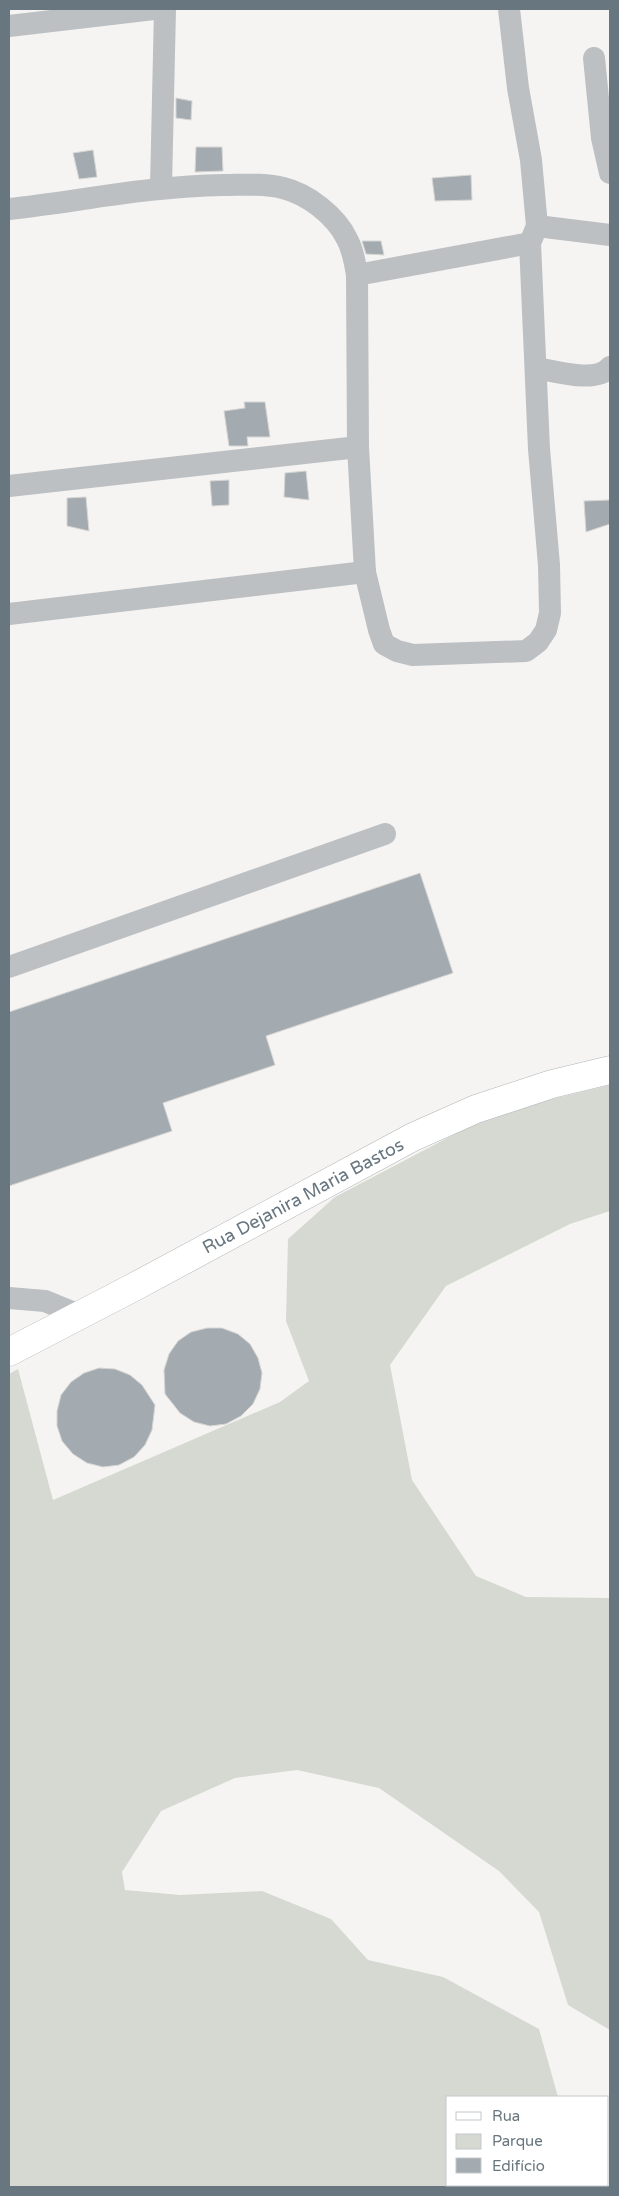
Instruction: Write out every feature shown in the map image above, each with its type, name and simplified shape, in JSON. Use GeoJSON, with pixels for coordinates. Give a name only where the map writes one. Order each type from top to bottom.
{"type":"FeatureCollection","features":[{"type":"Feature","properties":{"kind":"main road","name":"Rua Dejanira Maria Bastos"},"geometry":{"type":"LineString","coordinates":[[9,1352],[413,1137],[476,1109],[552,1084],[610,1070]]}},
{"type":"Feature","properties":{"kind":"street"},"geometry":{"type":"LineString","coordinates":[[9,26],[154,9]]}},
{"type":"Feature","properties":{"kind":"street"},"geometry":{"type":"LineString","coordinates":[[161,187],[165,9]]}},
{"type":"Feature","properties":{"kind":"street"},"geometry":{"type":"LineString","coordinates":[[9,209],[161,187],[261,184],[285,188],[309,200],[337,224],[347,238],[357,275],[358,446],[365,572],[384,644],[396,651],[413,654],[526,651],[538,642],[546,630],[550,613],[549,565],[539,449],[531,160],[509,9]]}},
{"type":"Feature","properties":{"kind":"street"},"geometry":{"type":"LineString","coordinates":[[594,58],[602,138],[610,173]]}},
{"type":"Feature","properties":{"kind":"street"},"geometry":{"type":"LineString","coordinates":[[357,275],[534,234],[610,235]]}},
{"type":"Feature","properties":{"kind":"street"},"geometry":{"type":"LineString","coordinates":[[536,368],[579,375],[596,375],[609,370]]}},
{"type":"Feature","properties":{"kind":"street"},"geometry":{"type":"LineString","coordinates":[[9,486],[358,446]]}},
{"type":"Feature","properties":{"kind":"street"},"geometry":{"type":"LineString","coordinates":[[9,614],[365,572]]}},
{"type":"Feature","properties":{"kind":"street"},"geometry":{"type":"LineString","coordinates":[[9,967],[386,834]]}},
{"type":"Feature","properties":{"kind":"street"},"geometry":{"type":"LineString","coordinates":[[9,1298],[45,1301],[80,1315]]}},
{"type":"Feature","properties":{"kind":"green space"},"geometry":{"type":"Polygon","coordinates":[[[610,1085],[610,1211],[570,1224],[446,1286],[390,1365],[412,1480],[476,1576],[526,1597],[610,1598],[610,2030],[568,2005],[539,1912],[499,1871],[379,1788],[297,1770],[235,1778],[161,1811],[122,1872],[125,1890],[180,1895],[262,1891],[331,1919],[368,1960],[443,1977],[539,2029],[558,2096],[446,2096],[446,2186],[588,2187],[9,2187],[9,1374],[18,1369],[53,1500],[280,1402],[309,1381],[286,1321],[288,1239],[335,1197],[495,1113],[610,1085]]]}},
{"type":"Feature","properties":{"kind":"building"},"geometry":{"type":"Polygon","coordinates":[[[176,98],[192,101],[191,120],[176,118],[176,98]]]}},
{"type":"Feature","properties":{"kind":"building"},"geometry":{"type":"Polygon","coordinates":[[[196,147],[222,147],[223,171],[195,172],[196,147]]]}},
{"type":"Feature","properties":{"kind":"building"},"geometry":{"type":"Polygon","coordinates":[[[93,150],[97,177],[79,179],[73,153],[93,150]]]}},
{"type":"Feature","properties":{"kind":"building"},"geometry":{"type":"Polygon","coordinates":[[[471,175],[472,200],[435,201],[432,178],[471,175]]]}},
{"type":"Feature","properties":{"kind":"building"},"geometry":{"type":"Polygon","coordinates":[[[362,241],[381,241],[384,255],[366,254],[362,241]]]}},
{"type":"Feature","properties":{"kind":"building"},"geometry":{"type":"Polygon","coordinates":[[[244,402],[265,402],[270,437],[247,437],[248,446],[229,446],[224,411],[245,408],[244,402]]]}},
{"type":"Feature","properties":{"kind":"building"},"geometry":{"type":"Polygon","coordinates":[[[306,471],[309,500],[284,497],[285,473],[306,471]]]}},
{"type":"Feature","properties":{"kind":"building"},"geometry":{"type":"Polygon","coordinates":[[[229,480],[229,505],[212,506],[210,481],[229,480]]]}},
{"type":"Feature","properties":{"kind":"building"},"geometry":{"type":"Polygon","coordinates":[[[86,497],[89,531],[67,526],[67,498],[86,497]]]}},
{"type":"Feature","properties":{"kind":"building"},"geometry":{"type":"Polygon","coordinates":[[[610,500],[610,524],[586,532],[584,501],[610,500]]]}},
{"type":"Feature","properties":{"kind":"building"},"geometry":{"type":"Polygon","coordinates":[[[420,873],[453,973],[266,1036],[275,1065],[163,1103],[172,1131],[9,1186],[9,1012],[420,873]]]}},
{"type":"Feature","properties":{"kind":"building"},"geometry":{"type":"Polygon","coordinates":[[[207,1328],[222,1328],[238,1334],[250,1344],[258,1358],[262,1373],[260,1389],[253,1404],[241,1416],[226,1424],[210,1426],[194,1422],[180,1413],[165,1394],[164,1370],[169,1354],[178,1341],[191,1332],[207,1328]]]}},
{"type":"Feature","properties":{"kind":"building"},"geometry":{"type":"Polygon","coordinates":[[[99,1368],[115,1369],[130,1375],[142,1385],[155,1405],[152,1430],[145,1445],[134,1457],[119,1465],[103,1467],[87,1463],[73,1454],[62,1441],[57,1426],[57,1411],[61,1395],[71,1382],[84,1373],[99,1368]]]}}]}
